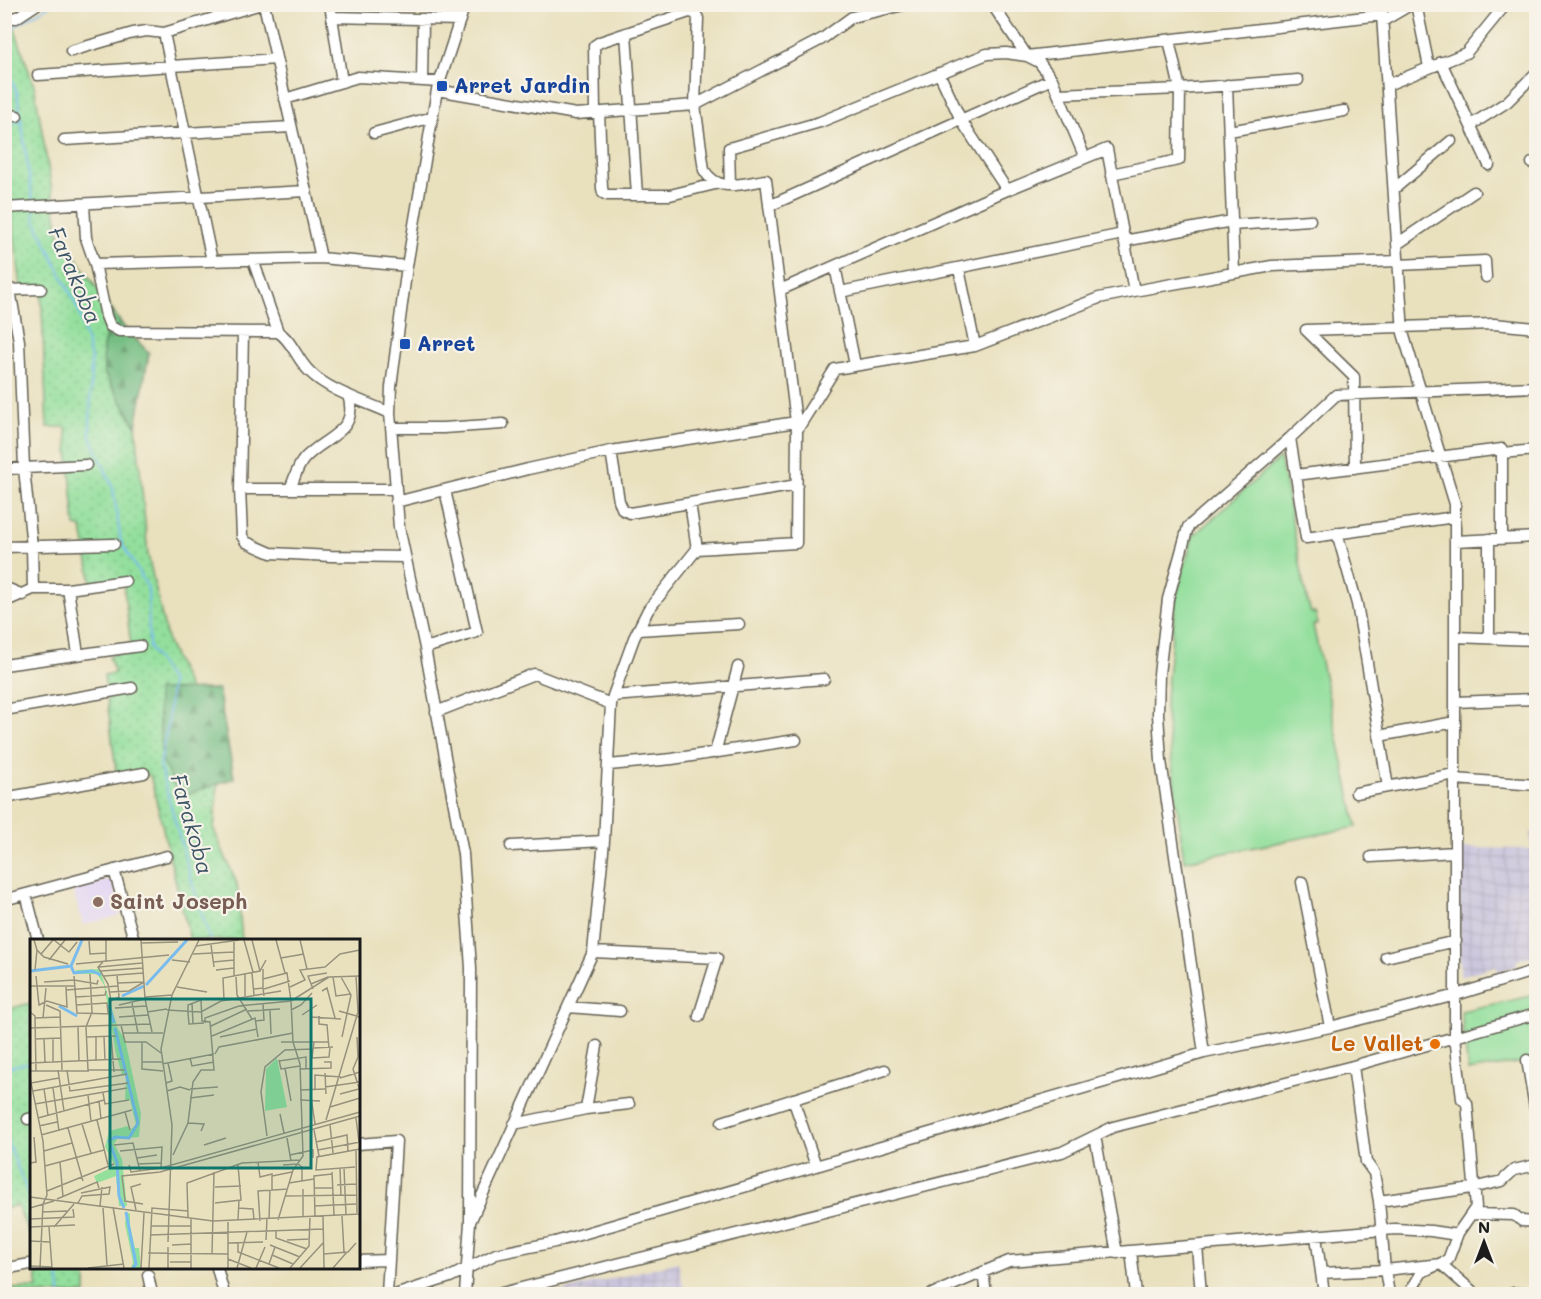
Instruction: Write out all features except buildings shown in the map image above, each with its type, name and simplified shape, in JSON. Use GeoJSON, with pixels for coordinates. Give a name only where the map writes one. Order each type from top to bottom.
{"type":"FeatureCollection","features":[{"type":"Feature","properties":{"kind":"street"},"geometry":{"type":"LineString","coordinates":[[4,16],[16,18],[37,4]]}},
{"type":"Feature","properties":{"kind":"street"},"geometry":{"type":"LineString","coordinates":[[71,51],[133,33],[147,31],[164,33],[262,4],[321,258]]}},
{"type":"Feature","properties":{"kind":"street"},"geometry":{"type":"LineString","coordinates":[[330,4],[342,82]]}},
{"type":"Feature","properties":{"kind":"street"},"geometry":{"type":"LineString","coordinates":[[465,4],[439,86],[433,117],[407,266],[391,387],[390,413],[399,527],[425,648],[463,854],[471,968],[470,1222],[465,1294]]}},
{"type":"Feature","properties":{"kind":"street"},"geometry":{"type":"LineString","coordinates":[[285,99],[358,77],[369,77],[422,81],[576,114],[695,105],[822,39],[852,16],[874,8],[908,4]]}},
{"type":"Feature","properties":{"kind":"street"},"geometry":{"type":"LineString","coordinates":[[992,4],[1027,56],[1039,62],[1052,79],[1085,158]]}},
{"type":"Feature","properties":{"kind":"street"},"geometry":{"type":"LineString","coordinates":[[730,185],[729,148],[820,122],[987,54],[1006,53],[1027,56],[1168,40],[1382,13],[1414,4],[1429,67]]}},
{"type":"Feature","properties":{"kind":"street"},"geometry":{"type":"LineString","coordinates":[[1387,85],[1466,52],[1506,4]]}},
{"type":"Feature","properties":{"kind":"street"},"geometry":{"type":"LineString","coordinates":[[697,549],[796,543],[796,426],[766,180],[730,185],[715,184],[670,195],[607,195],[603,193],[594,46],[689,12],[695,13],[698,18],[695,105],[704,170],[715,184]]}},
{"type":"Feature","properties":{"kind":"street"},"geometry":{"type":"LineString","coordinates":[[1382,13],[1403,327],[1455,504],[1455,1036],[1462,1099],[1467,1102],[1476,1207],[1457,1235],[1448,1260],[1422,1272],[1409,1294]]}},
{"type":"Feature","properties":{"kind":"street"},"geometry":{"type":"LineString","coordinates":[[332,17],[460,20]]}},
{"type":"Feature","properties":{"kind":"street"},"geometry":{"type":"LineString","coordinates":[[422,81],[423,19]]}},
{"type":"Feature","properties":{"kind":"street"},"geometry":{"type":"LineString","coordinates":[[164,33],[212,261]]}},
{"type":"Feature","properties":{"kind":"street"},"geometry":{"type":"LineString","coordinates":[[626,33],[637,195]]}},
{"type":"Feature","properties":{"kind":"street"},"geometry":{"type":"LineString","coordinates":[[1111,174],[1179,160],[1180,89],[1168,40]]}},
{"type":"Feature","properties":{"kind":"street"},"geometry":{"type":"LineString","coordinates":[[38,75],[276,58]]}},
{"type":"Feature","properties":{"kind":"street"},"geometry":{"type":"LineString","coordinates":[[1441,62],[1489,165]]}},
{"type":"Feature","properties":{"kind":"street"},"geometry":{"type":"LineString","coordinates":[[939,73],[961,120],[1007,190]]}},
{"type":"Feature","properties":{"kind":"street"},"geometry":{"type":"LineString","coordinates":[[1471,125],[1507,102],[1536,73]]}},
{"type":"Feature","properties":{"kind":"street"},"geometry":{"type":"LineString","coordinates":[[769,206],[1052,79]]}},
{"type":"Feature","properties":{"kind":"street"},"geometry":{"type":"LineString","coordinates":[[1058,94],[1180,89],[1298,80]]}},
{"type":"Feature","properties":{"kind":"street"},"geometry":{"type":"LineString","coordinates":[[1227,85],[1234,273]]}},
{"type":"Feature","properties":{"kind":"street"},"geometry":{"type":"LineString","coordinates":[[1229,131],[1344,111]]}},
{"type":"Feature","properties":{"kind":"street"},"geometry":{"type":"LineString","coordinates":[[4,114],[17,116]]}},
{"type":"Feature","properties":{"kind":"street"},"geometry":{"type":"LineString","coordinates":[[374,133],[433,117]]}},
{"type":"Feature","properties":{"kind":"street"},"geometry":{"type":"LineString","coordinates":[[64,140],[291,127]]}},
{"type":"Feature","properties":{"kind":"street"},"geometry":{"type":"LineString","coordinates":[[1394,189],[1451,141]]}},
{"type":"Feature","properties":{"kind":"street"},"geometry":{"type":"LineString","coordinates":[[780,290],[1007,190],[1107,149],[1134,291]]}},
{"type":"Feature","properties":{"kind":"street"},"geometry":{"type":"LineString","coordinates":[[4,208],[306,191]]}},
{"type":"Feature","properties":{"kind":"street"},"geometry":{"type":"LineString","coordinates":[[1397,244],[1474,192]]}},
{"type":"Feature","properties":{"kind":"street"},"geometry":{"type":"LineString","coordinates":[[84,205],[86,238],[95,264],[106,316],[114,329],[119,331],[278,332],[285,336],[309,372],[321,381],[390,413]]}},
{"type":"Feature","properties":{"kind":"street"},"geometry":{"type":"LineString","coordinates":[[840,292],[1123,237],[1232,223],[1310,220]]}},
{"type":"Feature","properties":{"kind":"street"},"geometry":{"type":"LineString","coordinates":[[95,264],[321,258],[407,266]]}},
{"type":"Feature","properties":{"kind":"street"},"geometry":{"type":"LineString","coordinates":[[253,260],[278,332]]}},
{"type":"Feature","properties":{"kind":"street"},"geometry":{"type":"LineString","coordinates":[[396,502],[528,469],[611,452],[796,426],[835,369],[975,346],[1099,298],[1272,266],[1485,261],[1486,277]]}},
{"type":"Feature","properties":{"kind":"street"},"geometry":{"type":"LineString","coordinates":[[835,266],[855,365]]}},
{"type":"Feature","properties":{"kind":"street"},"geometry":{"type":"LineString","coordinates":[[959,269],[975,346]]}},
{"type":"Feature","properties":{"kind":"street"},"geometry":{"type":"LineString","coordinates":[[33,589],[32,547],[24,468],[19,341],[7,290],[41,288]]}},
{"type":"Feature","properties":{"kind":"street"},"geometry":{"type":"LineString","coordinates":[[1355,468],[1354,377],[1305,330],[1494,324],[1536,328]]}},
{"type":"Feature","properties":{"kind":"street"},"geometry":{"type":"LineString","coordinates":[[243,332],[240,489],[242,536],[246,542],[271,553],[405,557]]}},
{"type":"Feature","properties":{"kind":"street"},"geometry":{"type":"LineString","coordinates":[[1204,1053],[1161,761],[1158,714],[1159,674],[1168,599],[1188,527],[1290,438],[1336,394],[1536,387]]}},
{"type":"Feature","properties":{"kind":"street"},"geometry":{"type":"LineString","coordinates":[[290,489],[302,460],[345,428],[352,407],[348,395]]}},
{"type":"Feature","properties":{"kind":"street"},"geometry":{"type":"LineString","coordinates":[[391,428],[443,428],[503,424]]}},
{"type":"Feature","properties":{"kind":"street"},"geometry":{"type":"LineString","coordinates":[[1290,438],[1305,538],[1455,517]]}},
{"type":"Feature","properties":{"kind":"street"},"geometry":{"type":"LineString","coordinates":[[1296,475],[1502,449],[1502,538]]}},
{"type":"Feature","properties":{"kind":"street"},"geometry":{"type":"LineString","coordinates":[[1502,453],[1536,450]]}},
{"type":"Feature","properties":{"kind":"street"},"geometry":{"type":"LineString","coordinates":[[611,452],[619,501],[623,510],[630,513],[797,485]]}},
{"type":"Feature","properties":{"kind":"street"},"geometry":{"type":"LineString","coordinates":[[4,469],[86,465]]}},
{"type":"Feature","properties":{"kind":"street"},"geometry":{"type":"LineString","coordinates":[[240,489],[395,489]]}},
{"type":"Feature","properties":{"kind":"street"},"geometry":{"type":"LineString","coordinates":[[425,648],[477,632],[445,490]]}},
{"type":"Feature","properties":{"kind":"street"},"geometry":{"type":"LineString","coordinates":[[470,1222],[593,952],[604,841],[612,700],[638,630],[648,610],[697,549],[690,503]]}},
{"type":"Feature","properties":{"kind":"street"},"geometry":{"type":"LineString","coordinates":[[1337,533],[1357,604],[1388,787]]}},
{"type":"Feature","properties":{"kind":"street"},"geometry":{"type":"LineString","coordinates":[[1455,541],[1536,537]]}},
{"type":"Feature","properties":{"kind":"street"},"geometry":{"type":"LineString","coordinates":[[1489,539],[1489,638]]}},
{"type":"Feature","properties":{"kind":"street"},"geometry":{"type":"LineString","coordinates":[[4,547],[114,544]]}},
{"type":"Feature","properties":{"kind":"street"},"geometry":{"type":"LineString","coordinates":[[4,602],[22,596],[33,589],[68,589],[125,581]]}},
{"type":"Feature","properties":{"kind":"street"},"geometry":{"type":"LineString","coordinates":[[4,587],[22,596]]}},
{"type":"Feature","properties":{"kind":"street"},"geometry":{"type":"LineString","coordinates":[[68,589],[78,654]]}},
{"type":"Feature","properties":{"kind":"street"},"geometry":{"type":"LineString","coordinates":[[638,630],[739,624]]}},
{"type":"Feature","properties":{"kind":"street"},"geometry":{"type":"LineString","coordinates":[[1455,637],[1536,640]]}},
{"type":"Feature","properties":{"kind":"street"},"geometry":{"type":"LineString","coordinates":[[4,665],[140,646]]}},
{"type":"Feature","properties":{"kind":"street"},"geometry":{"type":"LineString","coordinates":[[715,753],[738,667]]}},
{"type":"Feature","properties":{"kind":"street"},"geometry":{"type":"LineString","coordinates":[[436,712],[534,674],[612,700],[824,679]]}},
{"type":"Feature","properties":{"kind":"street"},"geometry":{"type":"LineString","coordinates":[[4,710],[132,688]]}},
{"type":"Feature","properties":{"kind":"street"},"geometry":{"type":"LineString","coordinates":[[1455,702],[1536,699]]}},
{"type":"Feature","properties":{"kind":"street"},"geometry":{"type":"LineString","coordinates":[[1379,736],[1455,722]]}},
{"type":"Feature","properties":{"kind":"street"},"geometry":{"type":"LineString","coordinates":[[609,765],[672,759],[796,740]]}},
{"type":"Feature","properties":{"kind":"street"},"geometry":{"type":"LineString","coordinates":[[4,798],[144,773]]}},
{"type":"Feature","properties":{"kind":"street"},"geometry":{"type":"LineString","coordinates":[[1356,793],[1455,776],[1536,785]]}},
{"type":"Feature","properties":{"kind":"street"},"geometry":{"type":"LineString","coordinates":[[511,846],[604,841]]}},
{"type":"Feature","properties":{"kind":"street"},"geometry":{"type":"LineString","coordinates":[[1371,857],[1455,852]]}},
{"type":"Feature","properties":{"kind":"street"},"geometry":{"type":"LineString","coordinates":[[4,900],[166,855]]}},
{"type":"Feature","properties":{"kind":"street"},"geometry":{"type":"LineString","coordinates":[[114,870],[134,939]]}},
{"type":"Feature","properties":{"kind":"street"},"geometry":{"type":"LineString","coordinates":[[1302,882],[1330,1027]]}},
{"type":"Feature","properties":{"kind":"street"},"geometry":{"type":"LineString","coordinates":[[26,894],[38,939]]}},
{"type":"Feature","properties":{"kind":"street"},"geometry":{"type":"LineString","coordinates":[[1386,957],[1456,940]]}},
{"type":"Feature","properties":{"kind":"street"},"geometry":{"type":"LineString","coordinates":[[593,952],[717,958],[699,1016]]}},
{"type":"Feature","properties":{"kind":"street"},"geometry":{"type":"LineString","coordinates":[[398,1294],[450,1277],[496,1254],[555,1242],[1204,1053],[1330,1027],[1456,995],[1536,970]]}},
{"type":"Feature","properties":{"kind":"street"},"geometry":{"type":"LineString","coordinates":[[568,1007],[620,1011]]}},
{"type":"Feature","properties":{"kind":"street"},"geometry":{"type":"LineString","coordinates":[[498,1294],[1062,1152],[1113,1127],[1353,1066],[1536,1014]]}},
{"type":"Feature","properties":{"kind":"street"},"geometry":{"type":"LineString","coordinates":[[586,1109],[597,1046]]}},
{"type":"Feature","properties":{"kind":"street"},"geometry":{"type":"LineString","coordinates":[[1527,1060],[1536,1114]]}},
{"type":"Feature","properties":{"kind":"street"},"geometry":{"type":"LineString","coordinates":[[1353,1066],[1366,1162],[1374,1173],[1379,1201],[1389,1294]]}},
{"type":"Feature","properties":{"kind":"street"},"geometry":{"type":"LineString","coordinates":[[722,1122],[885,1070]]}},
{"type":"Feature","properties":{"kind":"street"},"geometry":{"type":"LineString","coordinates":[[793,1099],[816,1166]]}},
{"type":"Feature","properties":{"kind":"street"},"geometry":{"type":"LineString","coordinates":[[514,1124],[586,1109],[629,1104]]}},
{"type":"Feature","properties":{"kind":"street"},"geometry":{"type":"LineString","coordinates":[[1095,1136],[1117,1252]]}},
{"type":"Feature","properties":{"kind":"street"},"geometry":{"type":"LineString","coordinates":[[360,1144],[396,1141],[387,1294]]}},
{"type":"Feature","properties":{"kind":"street"},"geometry":{"type":"LineString","coordinates":[[1379,1201],[1502,1181],[1514,1170],[1536,1165]]}},
{"type":"Feature","properties":{"kind":"street"},"geometry":{"type":"LineString","coordinates":[[1471,1214],[1514,1215],[1522,1221],[1536,1222]]}},
{"type":"Feature","properties":{"kind":"street"},"geometry":{"type":"LineString","coordinates":[[932,1294],[1010,1261],[1382,1230],[1431,1231],[1457,1235]]}},
{"type":"Feature","properties":{"kind":"street"},"geometry":{"type":"LineString","coordinates":[[1317,1236],[1324,1294]]}},
{"type":"Feature","properties":{"kind":"street"},"geometry":{"type":"LineString","coordinates":[[1197,1246],[1201,1294]]}},
{"type":"Feature","properties":{"kind":"street"},"geometry":{"type":"LineString","coordinates":[[1131,1251],[1136,1294]]}},
{"type":"Feature","properties":{"kind":"street"},"geometry":{"type":"LineString","coordinates":[[360,1261],[389,1260]]}},
{"type":"Feature","properties":{"kind":"street"},"geometry":{"type":"LineString","coordinates":[[4,1269],[30,1264]]}},
{"type":"Feature","properties":{"kind":"street"},"geometry":{"type":"LineString","coordinates":[[1321,1273],[1441,1264],[1472,1291],[1472,1294]]}},
{"type":"Feature","properties":{"kind":"street"},"geometry":{"type":"LineString","coordinates":[[217,1269],[224,1294]]}},
{"type":"Feature","properties":{"kind":"street"},"geometry":{"type":"LineString","coordinates":[[983,1272],[986,1294]]}},
{"type":"Feature","properties":{"kind":"street"},"geometry":{"type":"LineString","coordinates":[[148,1275],[152,1294]]}},
{"type":"Feature","properties":{"kind":"street"},"geometry":{"type":"LineString","coordinates":[[1513,1293],[1536,1294]]}},
{"type":"Feature","properties":{"kind":"shaded area"},"geometry":{"type":"Polygon","coordinates":[[[1536,832],[1536,955],[1517,960],[1517,965],[1498,972],[1496,966],[1460,976],[1459,848],[1532,849],[1530,833],[1536,832]]]}},
{"type":"Feature","properties":{"kind":"shaded area","name":"Saint Joseph"},"geometry":{"type":"Polygon","coordinates":[[[112,879],[122,915],[83,925],[73,890],[112,879]]]}},
{"type":"Feature","properties":{"kind":"shaded area"},"geometry":{"type":"Polygon","coordinates":[[[678,1262],[685,1294],[550,1294],[678,1262]]]}},
{"type":"Feature","properties":{"kind":"green space"},"geometry":{"type":"Polygon","coordinates":[[[4,5],[9,5],[35,89],[59,233],[112,310],[103,347],[104,373],[136,426],[148,555],[168,643],[192,696],[218,783],[214,830],[237,884],[242,939],[190,939],[150,775],[117,779],[104,675],[115,673],[109,657],[131,646],[123,581],[92,586],[82,528],[75,526],[66,427],[47,427],[41,288],[21,287],[5,164],[4,5]]]}},
{"type":"Feature","properties":{"kind":"green space"},"geometry":{"type":"Polygon","coordinates":[[[112,310],[124,327],[149,353],[136,426],[104,373],[103,347],[112,310]]]}},
{"type":"Feature","properties":{"kind":"green space"},"geometry":{"type":"Polygon","coordinates":[[[1280,458],[1306,595],[1311,613],[1315,613],[1318,624],[1313,625],[1357,827],[1184,861],[1165,708],[1176,597],[1193,536],[1280,458]]]}},
{"type":"Feature","properties":{"kind":"green space"},"geometry":{"type":"Polygon","coordinates":[[[218,689],[234,778],[180,797],[162,761],[157,690],[218,689]]]}},
{"type":"Feature","properties":{"kind":"green space"},"geometry":{"type":"Polygon","coordinates":[[[1536,995],[1536,1060],[1468,1071],[1461,1011],[1536,995]]]}},
{"type":"Feature","properties":{"kind":"green space"},"geometry":{"type":"Polygon","coordinates":[[[30,1003],[30,1112],[27,1118],[30,1128],[30,1236],[17,1205],[5,1209],[5,1010],[30,1003]]]}},
{"type":"Feature","properties":{"kind":"green space"},"geometry":{"type":"Polygon","coordinates":[[[37,1269],[86,1269],[86,1294],[5,1294],[5,1289],[37,1288],[37,1269]]]}},
{"type":"Feature","properties":{"kind":"waterway"},"geometry":{"type":"LineString","coordinates":[[4,33],[52,4]]}},
{"type":"Feature","properties":{"kind":"waterway","name":"Farakoba"},"geometry":{"type":"LineString","coordinates":[[4,66],[17,92],[33,203]]}},
{"type":"Feature","properties":{"kind":"waterway"},"geometry":{"type":"LineString","coordinates":[[4,126],[22,121]]}},
{"type":"Feature","properties":{"kind":"waterway","name":"Farakoba"},"geometry":{"type":"LineString","coordinates":[[34,209],[35,220],[79,311],[91,359],[90,435],[113,488],[121,542],[148,588],[149,647],[171,682],[168,721],[160,766],[210,939]]}},
{"type":"Feature","properties":{"kind":"waterway","name":"Farakoba"},"geometry":{"type":"LineString","coordinates":[[4,1068],[30,1062]]}},
{"type":"Feature","properties":{"kind":"waterway","name":"Farakoba"},"geometry":{"type":"LineString","coordinates":[[4,1133],[30,1199]]}},
{"type":"Feature","properties":{"kind":"waterway","name":"Farakoba"},"geometry":{"type":"LineString","coordinates":[[58,1269],[60,1294]]}},
{"type":"Feature","properties":{"kind":"place","name":"Arret Jardin"},"geometry":{"type":"Point","coordinates":[442,86]}},
{"type":"Feature","properties":{"kind":"place","name":"Arret"},"geometry":{"type":"Point","coordinates":[405,344]}},
{"type":"Feature","properties":{"kind":"place","name":"Saint Joseph"},"geometry":{"type":"Point","coordinates":[98,902]}},
{"type":"Feature","properties":{"kind":"place","name":"Le Vallet"},"geometry":{"type":"Point","coordinates":[1435,1044]}}]}
